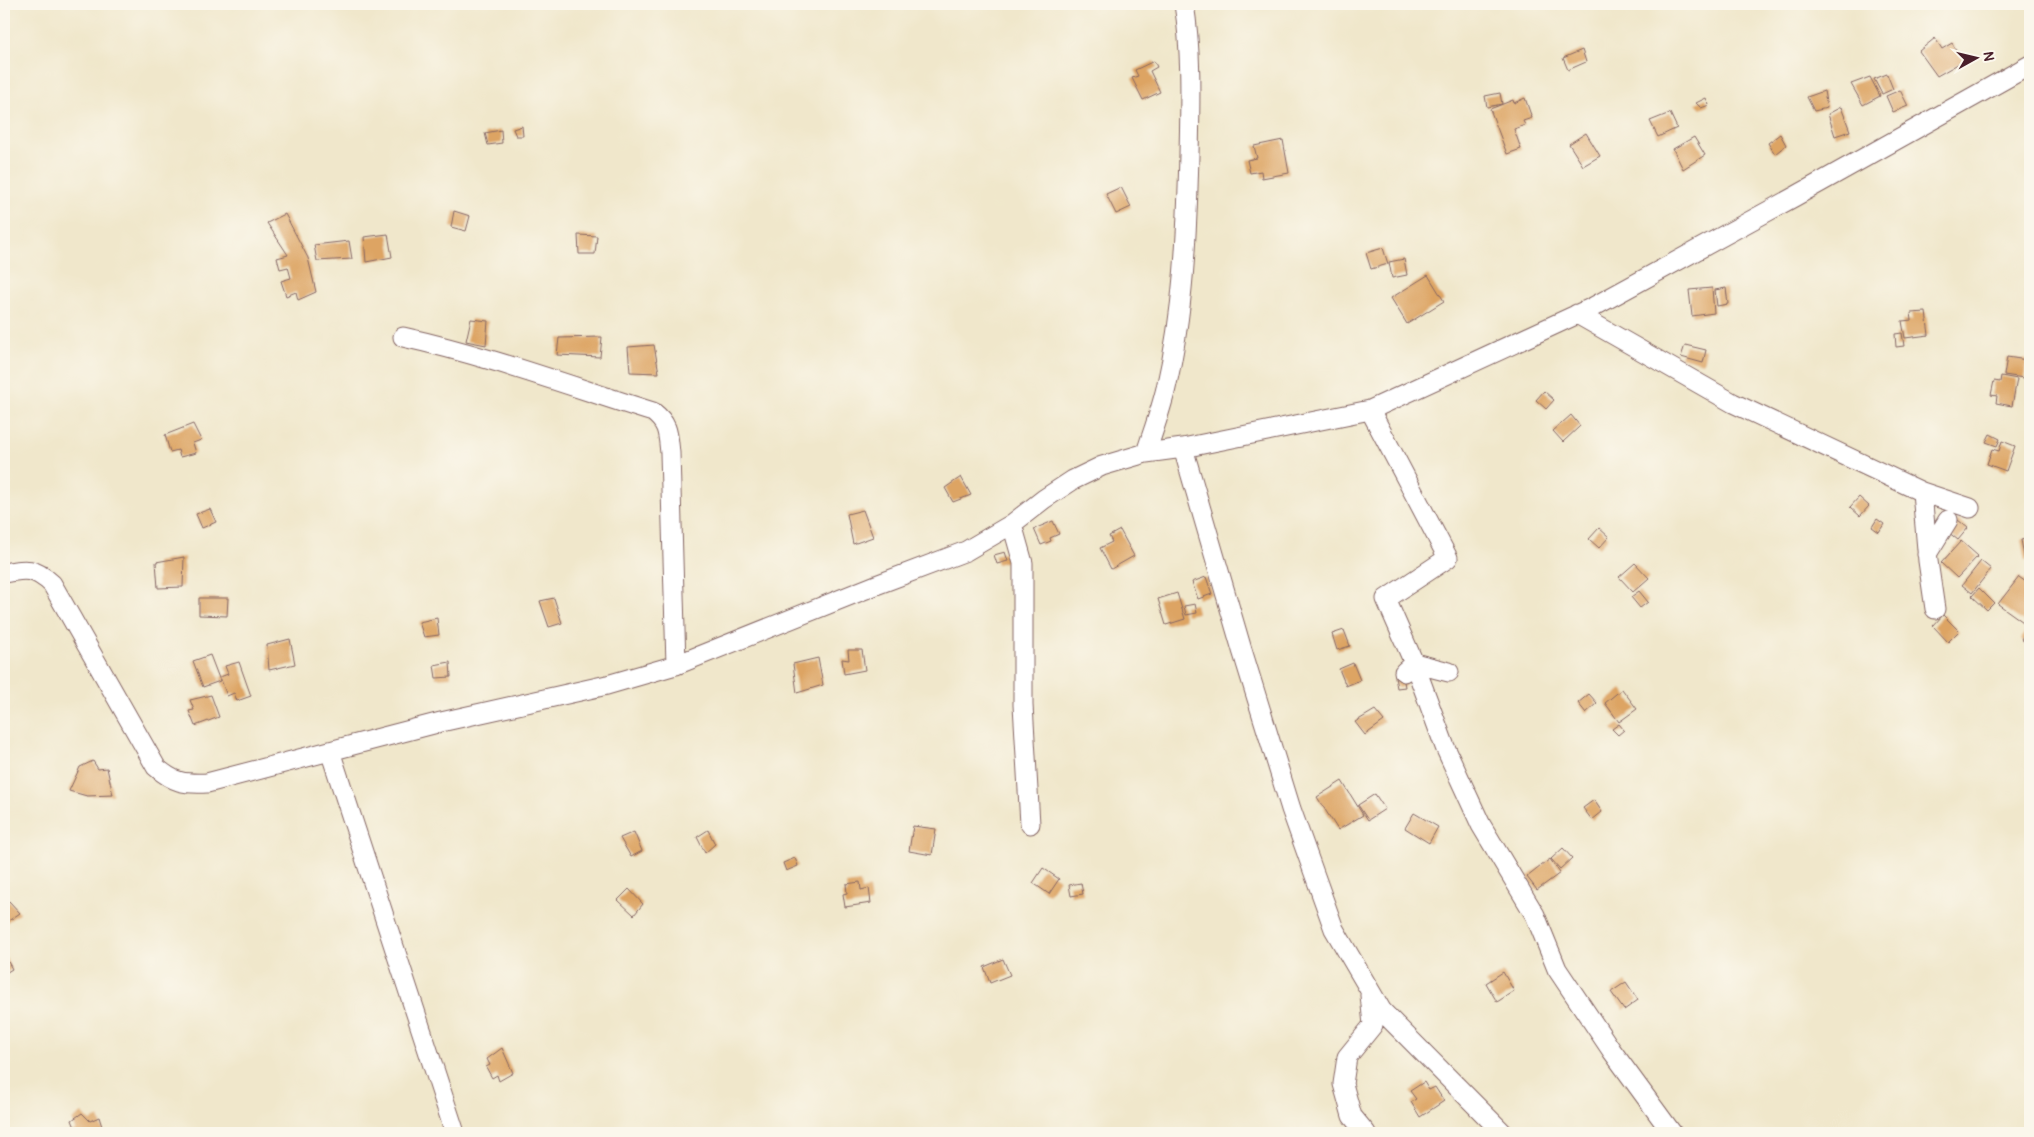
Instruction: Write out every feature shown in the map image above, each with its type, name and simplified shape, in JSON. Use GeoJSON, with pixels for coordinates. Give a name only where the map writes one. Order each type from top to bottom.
{"type":"FeatureCollection","features":[{"type":"Feature","properties":{"kind":"street"},"geometry":{"type":"LineString","coordinates":[[1146,453],[1166,388],[1176,332],[1185,260],[1190,113],[1188,29],[1184,4]]}},
{"type":"Feature","properties":{"kind":"street"},"geometry":{"type":"LineString","coordinates":[[4,573],[33,570],[52,584],[156,767],[169,778],[185,784],[207,783],[440,722],[607,685],[676,665],[966,551],[1012,524],[1044,499],[1073,480],[1102,466],[1146,453],[1183,448],[1370,410],[1577,314],[1794,198],[2030,65]]}},
{"type":"Feature","properties":{"kind":"street"},"geometry":{"type":"LineString","coordinates":[[1577,314],[1733,403],[1922,492],[1970,508]]}},
{"type":"Feature","properties":{"kind":"street"},"geometry":{"type":"LineString","coordinates":[[403,337],[512,365],[653,412],[663,420],[670,453],[676,665]]}},
{"type":"Feature","properties":{"kind":"street"},"geometry":{"type":"LineString","coordinates":[[1370,410],[1448,558],[1386,599],[1409,667],[1481,825],[1535,915],[1557,969],[1612,1051],[1672,1133]]}},
{"type":"Feature","properties":{"kind":"street"},"geometry":{"type":"LineString","coordinates":[[1183,448],[1291,809],[1334,929],[1382,1011],[1503,1133]]}},
{"type":"Feature","properties":{"kind":"street"},"geometry":{"type":"LineString","coordinates":[[1922,492],[1927,554],[1935,609]]}},
{"type":"Feature","properties":{"kind":"street"},"geometry":{"type":"LineString","coordinates":[[1927,554],[1948,520]]}},
{"type":"Feature","properties":{"kind":"street"},"geometry":{"type":"LineString","coordinates":[[1012,524],[1023,563],[1023,705],[1030,824]]}},
{"type":"Feature","properties":{"kind":"street"},"geometry":{"type":"LineString","coordinates":[[1409,667],[1449,672]]}},
{"type":"Feature","properties":{"kind":"street"},"geometry":{"type":"LineString","coordinates":[[330,751],[455,1133]]}},
{"type":"Feature","properties":{"kind":"street"},"geometry":{"type":"LineString","coordinates":[[1366,1133],[1352,1116],[1342,1084],[1347,1057],[1373,1025],[1369,988]]}},
{"type":"Feature","properties":{"kind":"building"},"geometry":{"type":"Polygon","coordinates":[[[1935,38],[1942,49],[1952,43],[1963,61],[1937,76],[1919,51],[1935,38]]]}},
{"type":"Feature","properties":{"kind":"building"},"geometry":{"type":"Polygon","coordinates":[[[1582,50],[1586,62],[1568,70],[1563,58],[1582,50]]]}},
{"type":"Feature","properties":{"kind":"building"},"geometry":{"type":"Polygon","coordinates":[[[1154,61],[1157,67],[1150,71],[1160,92],[1143,100],[1132,78],[1138,76],[1135,70],[1154,61]]]}},
{"type":"Feature","properties":{"kind":"building"},"geometry":{"type":"Polygon","coordinates":[[[1887,74],[1893,89],[1882,94],[1874,79],[1887,74]]]}},
{"type":"Feature","properties":{"kind":"building"},"geometry":{"type":"Polygon","coordinates":[[[1870,77],[1880,96],[1863,105],[1851,84],[1870,77]]]}},
{"type":"Feature","properties":{"kind":"building"},"geometry":{"type":"Polygon","coordinates":[[[1900,90],[1908,106],[1893,112],[1886,96],[1900,90]]]}},
{"type":"Feature","properties":{"kind":"building"},"geometry":{"type":"Polygon","coordinates":[[[1824,91],[1827,108],[1814,111],[1807,97],[1824,91]]]}},
{"type":"Feature","properties":{"kind":"building"},"geometry":{"type":"Polygon","coordinates":[[[1500,93],[1502,104],[1487,107],[1485,96],[1500,93]]]}},
{"type":"Feature","properties":{"kind":"building"},"geometry":{"type":"Polygon","coordinates":[[[1525,98],[1532,118],[1523,121],[1525,125],[1514,129],[1521,149],[1507,154],[1490,109],[1513,100],[1514,103],[1525,98]]]}},
{"type":"Feature","properties":{"kind":"building"},"geometry":{"type":"Polygon","coordinates":[[[1706,98],[1709,105],[1701,108],[1696,103],[1706,98]]]}},
{"type":"Feature","properties":{"kind":"building"},"geometry":{"type":"Polygon","coordinates":[[[1841,107],[1850,131],[1835,136],[1828,114],[1841,107]]]}},
{"type":"Feature","properties":{"kind":"building"},"geometry":{"type":"Polygon","coordinates":[[[1670,113],[1677,128],[1658,137],[1650,121],[1670,113]]]}},
{"type":"Feature","properties":{"kind":"building"},"geometry":{"type":"Polygon","coordinates":[[[522,126],[523,136],[516,136],[513,129],[522,126]]]}},
{"type":"Feature","properties":{"kind":"building"},"geometry":{"type":"Polygon","coordinates":[[[501,130],[502,143],[488,145],[485,133],[501,130]]]}},
{"type":"Feature","properties":{"kind":"building"},"geometry":{"type":"Polygon","coordinates":[[[1586,133],[1600,156],[1583,166],[1569,144],[1586,133]]]}},
{"type":"Feature","properties":{"kind":"building"},"geometry":{"type":"Polygon","coordinates":[[[1780,134],[1786,145],[1775,154],[1768,143],[1780,134]]]}},
{"type":"Feature","properties":{"kind":"building"},"geometry":{"type":"Polygon","coordinates":[[[1694,137],[1705,155],[1683,169],[1673,149],[1694,137]]]}},
{"type":"Feature","properties":{"kind":"building"},"geometry":{"type":"Polygon","coordinates":[[[1283,140],[1289,173],[1262,178],[1261,171],[1250,173],[1247,160],[1257,158],[1254,146],[1283,140]]]}},
{"type":"Feature","properties":{"kind":"building"},"geometry":{"type":"Polygon","coordinates":[[[1121,187],[1131,207],[1116,214],[1106,194],[1121,187]]]}},
{"type":"Feature","properties":{"kind":"building"},"geometry":{"type":"Polygon","coordinates":[[[454,211],[470,216],[466,231],[451,227],[454,211]]]}},
{"type":"Feature","properties":{"kind":"building"},"geometry":{"type":"Polygon","coordinates":[[[285,214],[308,258],[316,292],[298,300],[296,292],[286,296],[281,281],[291,278],[288,267],[280,269],[277,258],[288,255],[267,223],[285,214]]]}},
{"type":"Feature","properties":{"kind":"building"},"geometry":{"type":"Polygon","coordinates":[[[388,234],[392,257],[366,262],[364,237],[388,234]]]}},
{"type":"Feature","properties":{"kind":"building"},"geometry":{"type":"Polygon","coordinates":[[[578,235],[597,236],[595,254],[579,254],[578,235]]]}},
{"type":"Feature","properties":{"kind":"building"},"geometry":{"type":"Polygon","coordinates":[[[349,241],[352,259],[317,261],[314,245],[349,241]]]}},
{"type":"Feature","properties":{"kind":"building"},"geometry":{"type":"Polygon","coordinates":[[[1383,248],[1388,264],[1371,269],[1366,253],[1383,248]]]}},
{"type":"Feature","properties":{"kind":"building"},"geometry":{"type":"Polygon","coordinates":[[[1404,259],[1407,275],[1392,278],[1389,262],[1404,259]]]}},
{"type":"Feature","properties":{"kind":"building"},"geometry":{"type":"Polygon","coordinates":[[[1428,275],[1444,301],[1407,324],[1391,298],[1428,275]]]}},
{"type":"Feature","properties":{"kind":"building"},"geometry":{"type":"Polygon","coordinates":[[[1712,288],[1714,313],[1692,316],[1689,290],[1712,288]]]}},
{"type":"Feature","properties":{"kind":"building"},"geometry":{"type":"Polygon","coordinates":[[[1726,288],[1728,304],[1717,306],[1715,290],[1726,288]]]}},
{"type":"Feature","properties":{"kind":"building"},"geometry":{"type":"Polygon","coordinates":[[[1926,312],[1929,335],[1905,338],[1902,321],[1912,320],[1911,313],[1926,312]]]}},
{"type":"Feature","properties":{"kind":"building"},"geometry":{"type":"Polygon","coordinates":[[[471,319],[488,321],[486,345],[466,341],[471,319]]]}},
{"type":"Feature","properties":{"kind":"building"},"geometry":{"type":"Polygon","coordinates":[[[1902,333],[1904,346],[1896,347],[1895,334],[1902,333]]]}},
{"type":"Feature","properties":{"kind":"building"},"geometry":{"type":"Polygon","coordinates":[[[602,337],[600,357],[557,355],[559,338],[602,337]]]}},
{"type":"Feature","properties":{"kind":"building"},"geometry":{"type":"Polygon","coordinates":[[[654,345],[659,373],[630,372],[628,347],[654,345]]]}},
{"type":"Feature","properties":{"kind":"building"},"geometry":{"type":"Polygon","coordinates":[[[1685,345],[1706,350],[1703,363],[1681,357],[1685,345]]]}},
{"type":"Feature","properties":{"kind":"building"},"geometry":{"type":"Polygon","coordinates":[[[2007,357],[2027,360],[2024,378],[2004,375],[2007,357]]]}},
{"type":"Feature","properties":{"kind":"building"},"geometry":{"type":"Polygon","coordinates":[[[2001,376],[2017,379],[2012,406],[1996,403],[1997,396],[1991,395],[1994,381],[2000,382],[2001,376]]]}},
{"type":"Feature","properties":{"kind":"building"},"geometry":{"type":"Polygon","coordinates":[[[1544,391],[1554,400],[1546,409],[1536,400],[1544,391]]]}},
{"type":"Feature","properties":{"kind":"building"},"geometry":{"type":"Polygon","coordinates":[[[1571,415],[1580,426],[1563,442],[1553,431],[1571,415]]]}},
{"type":"Feature","properties":{"kind":"building"},"geometry":{"type":"Polygon","coordinates":[[[193,424],[201,440],[193,443],[196,453],[180,457],[178,450],[170,452],[165,435],[193,424]]]}},
{"type":"Feature","properties":{"kind":"building"},"geometry":{"type":"Polygon","coordinates":[[[1990,434],[2000,439],[1997,446],[1986,442],[1990,434]]]}},
{"type":"Feature","properties":{"kind":"building"},"geometry":{"type":"Polygon","coordinates":[[[2002,441],[2015,446],[2006,471],[1987,464],[1992,449],[1999,451],[2002,441]]]}},
{"type":"Feature","properties":{"kind":"building"},"geometry":{"type":"Polygon","coordinates":[[[961,477],[971,495],[953,502],[945,488],[961,477]]]}},
{"type":"Feature","properties":{"kind":"building"},"geometry":{"type":"Polygon","coordinates":[[[1859,497],[1869,506],[1860,516],[1850,507],[1859,497]]]}},
{"type":"Feature","properties":{"kind":"building"},"geometry":{"type":"Polygon","coordinates":[[[210,509],[216,522],[202,528],[196,514],[210,509]]]}},
{"type":"Feature","properties":{"kind":"building"},"geometry":{"type":"Polygon","coordinates":[[[863,510],[873,537],[853,544],[847,514],[863,510]]]}},
{"type":"Feature","properties":{"kind":"building"},"geometry":{"type":"Polygon","coordinates":[[[1877,519],[1884,524],[1879,532],[1872,527],[1877,519]]]}},
{"type":"Feature","properties":{"kind":"building"},"geometry":{"type":"Polygon","coordinates":[[[1958,520],[1968,528],[1958,540],[1948,532],[1958,520]]]}},
{"type":"Feature","properties":{"kind":"building"},"geometry":{"type":"Polygon","coordinates":[[[1053,521],[1059,534],[1050,538],[1051,541],[1041,545],[1034,529],[1053,521]]]}},
{"type":"Feature","properties":{"kind":"building"},"geometry":{"type":"Polygon","coordinates":[[[1599,528],[1609,537],[1599,548],[1589,539],[1599,528]]]}},
{"type":"Feature","properties":{"kind":"building"},"geometry":{"type":"Polygon","coordinates":[[[1120,530],[1134,556],[1111,569],[1100,548],[1112,542],[1109,536],[1120,530]]]}},
{"type":"Feature","properties":{"kind":"building"},"geometry":{"type":"Polygon","coordinates":[[[2030,538],[2030,560],[2025,561],[2021,540],[2030,538]]]}},
{"type":"Feature","properties":{"kind":"building"},"geometry":{"type":"Polygon","coordinates":[[[1961,541],[1978,556],[1957,578],[1941,563],[1961,541]]]}},
{"type":"Feature","properties":{"kind":"building"},"geometry":{"type":"Polygon","coordinates":[[[1005,552],[1008,561],[997,564],[994,555],[1005,552]]]}},
{"type":"Feature","properties":{"kind":"building"},"geometry":{"type":"Polygon","coordinates":[[[184,557],[183,587],[158,588],[156,562],[184,557]]]}},
{"type":"Feature","properties":{"kind":"building"},"geometry":{"type":"Polygon","coordinates":[[[1981,561],[1991,569],[1972,593],[1962,585],[1981,561]]]}},
{"type":"Feature","properties":{"kind":"building"},"geometry":{"type":"Polygon","coordinates":[[[1635,563],[1649,578],[1633,592],[1619,577],[1635,563]]]}},
{"type":"Feature","properties":{"kind":"building"},"geometry":{"type":"Polygon","coordinates":[[[1206,577],[1212,594],[1198,599],[1192,582],[1206,577]]]}},
{"type":"Feature","properties":{"kind":"building"},"geometry":{"type":"Polygon","coordinates":[[[2019,577],[2030,585],[2030,618],[2026,624],[1998,604],[2019,577]]]}},
{"type":"Feature","properties":{"kind":"building"},"geometry":{"type":"Polygon","coordinates":[[[1979,588],[1994,603],[1987,610],[1972,596],[1979,588]]]}},
{"type":"Feature","properties":{"kind":"building"},"geometry":{"type":"Polygon","coordinates":[[[1639,591],[1648,602],[1640,608],[1631,597],[1639,591]]]}},
{"type":"Feature","properties":{"kind":"building"},"geometry":{"type":"Polygon","coordinates":[[[1177,593],[1185,619],[1166,625],[1158,599],[1177,593]]]}},
{"type":"Feature","properties":{"kind":"building"},"geometry":{"type":"Polygon","coordinates":[[[199,598],[228,598],[227,616],[199,615],[199,598]]]}},
{"type":"Feature","properties":{"kind":"building"},"geometry":{"type":"Polygon","coordinates":[[[554,598],[562,623],[549,627],[540,601],[554,598]]]}},
{"type":"Feature","properties":{"kind":"building"},"geometry":{"type":"Polygon","coordinates":[[[1195,604],[1197,613],[1186,615],[1184,606],[1195,604]]]}},
{"type":"Feature","properties":{"kind":"building"},"geometry":{"type":"Polygon","coordinates":[[[1943,615],[1959,631],[1948,642],[1933,626],[1943,615]]]}},
{"type":"Feature","properties":{"kind":"building"},"geometry":{"type":"Polygon","coordinates":[[[437,618],[439,635],[424,637],[419,622],[437,618]]]}},
{"type":"Feature","properties":{"kind":"building"},"geometry":{"type":"Polygon","coordinates":[[[2030,627],[2030,646],[2021,639],[2030,627]]]}},
{"type":"Feature","properties":{"kind":"building"},"geometry":{"type":"Polygon","coordinates":[[[1344,630],[1350,646],[1337,650],[1332,634],[1344,630]]]}},
{"type":"Feature","properties":{"kind":"building"},"geometry":{"type":"Polygon","coordinates":[[[290,639],[295,664],[269,670],[267,645],[290,639]]]}},
{"type":"Feature","properties":{"kind":"building"},"geometry":{"type":"Polygon","coordinates":[[[848,650],[862,650],[865,670],[844,674],[842,659],[849,660],[848,650]]]}},
{"type":"Feature","properties":{"kind":"building"},"geometry":{"type":"Polygon","coordinates":[[[210,655],[220,681],[203,687],[193,661],[210,655]]]}},
{"type":"Feature","properties":{"kind":"building"},"geometry":{"type":"Polygon","coordinates":[[[818,658],[823,685],[797,693],[793,664],[818,658]]]}},
{"type":"Feature","properties":{"kind":"building"},"geometry":{"type":"Polygon","coordinates":[[[239,662],[251,696],[237,701],[234,693],[227,696],[220,677],[228,674],[225,666],[239,662]]]}},
{"type":"Feature","properties":{"kind":"building"},"geometry":{"type":"Polygon","coordinates":[[[450,662],[451,677],[436,678],[434,665],[450,662]]]}},
{"type":"Feature","properties":{"kind":"building"},"geometry":{"type":"Polygon","coordinates":[[[1353,663],[1360,680],[1346,686],[1339,669],[1353,663]]]}},
{"type":"Feature","properties":{"kind":"building"},"geometry":{"type":"Polygon","coordinates":[[[1403,676],[1405,687],[1397,688],[1395,677],[1403,676]]]}},
{"type":"Feature","properties":{"kind":"building"},"geometry":{"type":"Polygon","coordinates":[[[1622,689],[1637,709],[1619,722],[1605,703],[1622,689]]]}},
{"type":"Feature","properties":{"kind":"building"},"geometry":{"type":"Polygon","coordinates":[[[1589,694],[1597,703],[1586,713],[1578,703],[1589,694]]]}},
{"type":"Feature","properties":{"kind":"building"},"geometry":{"type":"Polygon","coordinates":[[[211,695],[219,717],[195,726],[189,711],[194,710],[190,700],[211,695]]]}},
{"type":"Feature","properties":{"kind":"building"},"geometry":{"type":"Polygon","coordinates":[[[1375,710],[1384,721],[1365,735],[1355,722],[1375,710]]]}},
{"type":"Feature","properties":{"kind":"building"},"geometry":{"type":"Polygon","coordinates":[[[1619,724],[1624,730],[1618,735],[1612,729],[1619,724]]]}},
{"type":"Feature","properties":{"kind":"building"},"geometry":{"type":"Polygon","coordinates":[[[93,761],[98,769],[107,768],[113,795],[87,796],[69,791],[80,767],[93,761]]]}},
{"type":"Feature","properties":{"kind":"building"},"geometry":{"type":"Polygon","coordinates":[[[1342,781],[1363,815],[1338,830],[1317,797],[1342,781]]]}},
{"type":"Feature","properties":{"kind":"building"},"geometry":{"type":"Polygon","coordinates":[[[1375,794],[1385,809],[1368,820],[1358,805],[1375,794]]]}},
{"type":"Feature","properties":{"kind":"building"},"geometry":{"type":"Polygon","coordinates":[[[1594,800],[1602,812],[1592,820],[1583,808],[1594,800]]]}},
{"type":"Feature","properties":{"kind":"building"},"geometry":{"type":"Polygon","coordinates":[[[1414,813],[1438,827],[1429,843],[1405,828],[1414,813]]]}},
{"type":"Feature","properties":{"kind":"building"},"geometry":{"type":"Polygon","coordinates":[[[913,826],[936,829],[932,855],[909,851],[913,826]]]}},
{"type":"Feature","properties":{"kind":"building"},"geometry":{"type":"Polygon","coordinates":[[[708,830],[715,844],[705,853],[697,837],[708,830]]]}},
{"type":"Feature","properties":{"kind":"building"},"geometry":{"type":"Polygon","coordinates":[[[634,832],[642,851],[631,857],[620,838],[634,832]]]}},
{"type":"Feature","properties":{"kind":"building"},"geometry":{"type":"Polygon","coordinates":[[[1563,848],[1572,858],[1560,869],[1551,859],[1563,848]]]}},
{"type":"Feature","properties":{"kind":"building"},"geometry":{"type":"Polygon","coordinates":[[[795,858],[798,866],[786,871],[783,863],[795,858]]]}},
{"type":"Feature","properties":{"kind":"building"},"geometry":{"type":"Polygon","coordinates":[[[1550,859],[1560,873],[1537,890],[1527,877],[1550,859]]]}},
{"type":"Feature","properties":{"kind":"building"},"geometry":{"type":"Polygon","coordinates":[[[1043,868],[1059,879],[1049,894],[1033,883],[1043,868]]]}},
{"type":"Feature","properties":{"kind":"building"},"geometry":{"type":"Polygon","coordinates":[[[860,882],[861,890],[869,888],[871,903],[845,907],[843,894],[847,893],[846,884],[860,882]]]}},
{"type":"Feature","properties":{"kind":"building"},"geometry":{"type":"Polygon","coordinates":[[[1081,883],[1083,894],[1071,896],[1069,885],[1081,883]]]}},
{"type":"Feature","properties":{"kind":"building"},"geometry":{"type":"Polygon","coordinates":[[[629,889],[643,904],[634,915],[618,900],[629,889]]]}},
{"type":"Feature","properties":{"kind":"building"},"geometry":{"type":"Polygon","coordinates":[[[9,901],[20,913],[4,924],[4,904],[9,901]]]}},
{"type":"Feature","properties":{"kind":"building"},"geometry":{"type":"Polygon","coordinates":[[[4,957],[12,969],[4,974],[4,957]]]}},
{"type":"Feature","properties":{"kind":"building"},"geometry":{"type":"Polygon","coordinates":[[[1003,959],[1010,975],[990,983],[984,967],[1003,959]]]}},
{"type":"Feature","properties":{"kind":"building"},"geometry":{"type":"Polygon","coordinates":[[[1503,972],[1514,991],[1497,1002],[1486,983],[1503,972]]]}},
{"type":"Feature","properties":{"kind":"building"},"geometry":{"type":"Polygon","coordinates":[[[1626,982],[1638,1000],[1624,1010],[1611,992],[1626,982]]]}},
{"type":"Feature","properties":{"kind":"building"},"geometry":{"type":"Polygon","coordinates":[[[502,1048],[513,1073],[499,1081],[497,1075],[492,1078],[486,1067],[490,1065],[487,1059],[502,1048]]]}},
{"type":"Feature","properties":{"kind":"building"},"geometry":{"type":"Polygon","coordinates":[[[1424,1082],[1429,1090],[1435,1087],[1444,1101],[1420,1117],[1411,1102],[1416,1099],[1410,1091],[1424,1082]]]}},
{"type":"Feature","properties":{"kind":"building"},"geometry":{"type":"Polygon","coordinates":[[[82,1113],[90,1121],[99,1117],[104,1133],[67,1133],[76,1130],[72,1120],[82,1113]]]}}]}
